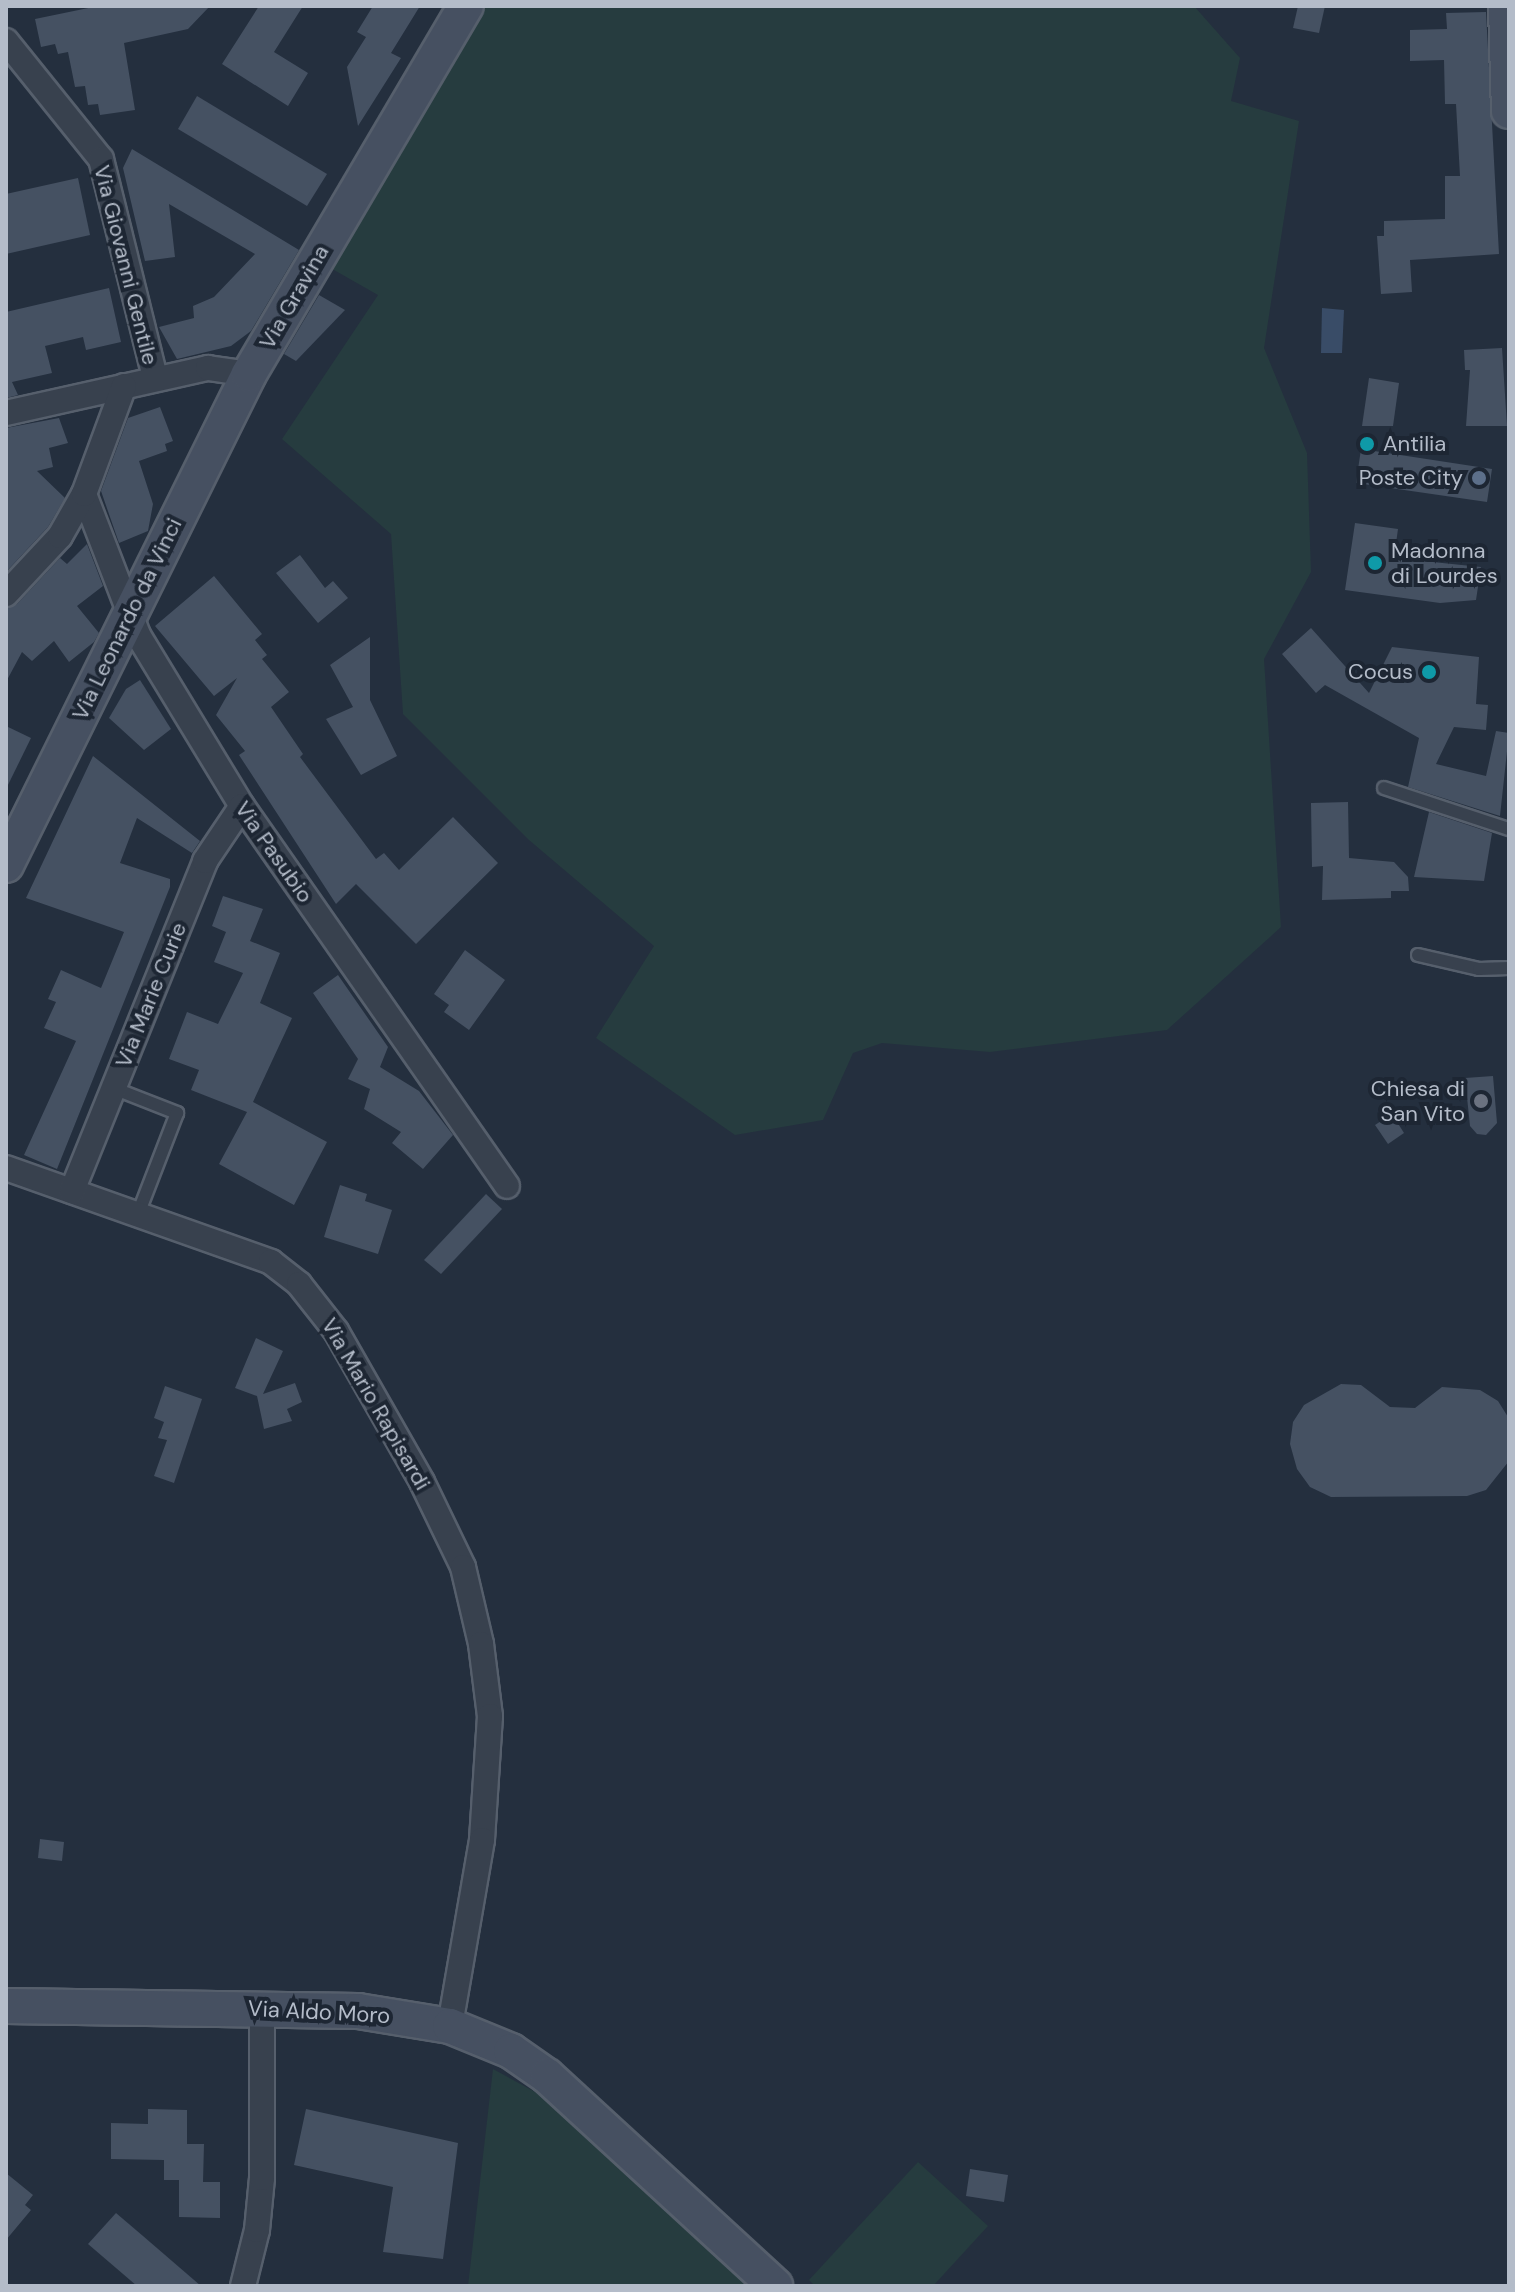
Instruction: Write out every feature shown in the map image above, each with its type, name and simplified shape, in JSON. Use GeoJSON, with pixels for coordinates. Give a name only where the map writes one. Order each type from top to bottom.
{"type":"FeatureCollection","features":[{"type":"Feature","properties":{"kind":"street","name":"Via Gravina"},"geometry":{"type":"LineString","coordinates":[[6,413],[208,368],[249,374],[466,6]]}},
{"type":"Feature","properties":{"kind":"street"},"geometry":{"type":"LineString","coordinates":[[1506,6],[1509,111]]}},
{"type":"Feature","properties":{"kind":"street","name":"Via Giovanni Gentile"},"geometry":{"type":"LineString","coordinates":[[6,41],[101,159],[155,378]]}},
{"type":"Feature","properties":{"kind":"street","name":"Via Leonardo da Vinci"},"geometry":{"type":"LineString","coordinates":[[6,865],[249,374]]}},
{"type":"Feature","properties":{"kind":"street"},"geometry":{"type":"LineString","coordinates":[[6,594],[60,536],[84,494],[124,386]]}},
{"type":"Feature","properties":{"kind":"street","name":"Via Pasubio"},"geometry":{"type":"LineString","coordinates":[[84,494],[138,635],[242,806],[507,1186]]}},
{"type":"Feature","properties":{"kind":"street","name":"Via Marie Curie"},"geometry":{"type":"LineString","coordinates":[[72,1191],[205,861],[242,806]]}},
{"type":"Feature","properties":{"kind":"street","name":"Via Mario Rapisardi"},"geometry":{"type":"LineString","coordinates":[[6,1168],[249,1250],[299,1284],[336,1331],[422,1482],[463,1567],[481,1644],[490,1716],[482,1840],[450,2026]]}},
{"type":"Feature","properties":{"kind":"street","name":"Via Aldo Moro"},"geometry":{"type":"LineString","coordinates":[[6,2006],[358,2011],[450,2026],[511,2051],[547,2076],[775,2286]]}},
{"type":"Feature","properties":{"kind":"street"},"geometry":{"type":"LineString","coordinates":[[243,2286],[257,2230],[262,2178],[262,2009]]}},
{"type":"Feature","properties":{"kind":"lane"},"geometry":{"type":"LineString","coordinates":[[1384,788],[1509,829]]}},
{"type":"Feature","properties":{"kind":"lane"},"geometry":{"type":"LineString","coordinates":[[1418,955],[1479,969],[1509,968]]}},
{"type":"Feature","properties":{"kind":"lane"},"geometry":{"type":"LineString","coordinates":[[113,1088],[177,1113],[138,1214]]}},
{"type":"Feature","properties":{"kind":"green space"},"geometry":{"type":"Polygon","coordinates":[[[484,6],[1194,6],[1240,58],[1231,101],[1299,121],[1264,348],[1307,453],[1311,572],[1264,659],[1281,927],[1167,1030],[990,1052],[882,1043],[853,1053],[823,1120],[735,1135],[596,1038],[654,946],[529,840],[403,714],[391,534],[282,439],[378,295],[327,266],[484,6]]]}},
{"type":"Feature","properties":{"kind":"green space"},"geometry":{"type":"Polygon","coordinates":[[[493,2069],[537,2093],[566,2116],[747,2286],[468,2286],[493,2069]]]}},
{"type":"Feature","properties":{"kind":"green space"},"geometry":{"type":"Polygon","coordinates":[[[918,2162],[988,2226],[933,2286],[815,2286],[809,2280],[918,2162]]]}},
{"type":"Feature","properties":{"kind":"water"},"geometry":{"type":"Polygon","coordinates":[[[1322,308],[1344,310],[1342,353],[1321,353],[1322,308]]]}},
{"type":"Feature","properties":{"kind":"building"},"geometry":{"type":"Polygon","coordinates":[[[98,6],[210,6],[188,29],[124,43],[135,110],[100,115],[98,104],[88,105],[85,86],[75,87],[68,52],[58,54],[55,44],[41,47],[35,19],[98,6]]]}},
{"type":"Feature","properties":{"kind":"building"},"geometry":{"type":"Polygon","coordinates":[[[259,6],[303,6],[274,52],[308,73],[288,106],[222,64],[259,6]]]}},
{"type":"Feature","properties":{"kind":"building"},"geometry":{"type":"Polygon","coordinates":[[[373,6],[420,6],[391,53],[401,58],[358,126],[347,67],[366,37],[357,32],[373,6]]]}},
{"type":"Feature","properties":{"kind":"building"},"geometry":{"type":"Polygon","coordinates":[[[1298,6],[1325,6],[1319,33],[1293,28],[1298,6]]]}},
{"type":"Feature","properties":{"kind":"building"},"geometry":{"type":"Polygon","coordinates":[[[1486,12],[1499,254],[1410,260],[1412,292],[1381,294],[1377,236],[1384,236],[1384,221],[1445,219],[1445,176],[1460,176],[1456,104],[1445,104],[1444,60],[1410,61],[1410,30],[1447,29],[1446,13],[1486,12]]]}},
{"type":"Feature","properties":{"kind":"building"},"geometry":{"type":"Polygon","coordinates":[[[197,96],[327,174],[307,206],[178,129],[197,96]]]}},
{"type":"Feature","properties":{"kind":"building"},"geometry":{"type":"Polygon","coordinates":[[[132,149],[299,250],[251,331],[231,346],[177,359],[159,327],[194,318],[193,306],[214,297],[255,254],[169,204],[175,257],[145,261],[123,168],[132,149]]]}},
{"type":"Feature","properties":{"kind":"building"},"geometry":{"type":"Polygon","coordinates":[[[78,178],[90,235],[6,254],[6,194],[78,178]]]}},
{"type":"Feature","properties":{"kind":"building"},"geometry":{"type":"Polygon","coordinates":[[[109,288],[121,342],[86,350],[83,337],[45,346],[52,373],[12,382],[18,395],[6,398],[6,312],[109,288]]]}},
{"type":"Feature","properties":{"kind":"building"},"geometry":{"type":"Polygon","coordinates":[[[319,295],[345,310],[296,361],[284,354],[319,295]]]}},
{"type":"Feature","properties":{"kind":"building"},"geometry":{"type":"Polygon","coordinates":[[[1502,348],[1507,426],[1466,426],[1470,370],[1465,370],[1464,350],[1502,348]]]}},
{"type":"Feature","properties":{"kind":"building"},"geometry":{"type":"Polygon","coordinates":[[[1369,378],[1399,383],[1393,426],[1362,426],[1369,378]]]}},
{"type":"Feature","properties":{"kind":"building"},"geometry":{"type":"Polygon","coordinates":[[[160,407],[173,441],[165,444],[167,451],[139,461],[153,504],[148,531],[119,543],[101,491],[128,418],[160,407]]]}},
{"type":"Feature","properties":{"kind":"building"},"geometry":{"type":"Polygon","coordinates":[[[59,418],[68,443],[49,448],[53,467],[37,471],[65,498],[48,527],[6,572],[6,428],[59,418]]]}},
{"type":"Feature","properties":{"kind":"building","name":"Antilia"},"geometry":{"type":"Polygon","coordinates":[[[1361,449],[1492,469],[1487,502],[1356,483],[1361,449]]]}},
{"type":"Feature","properties":{"kind":"building","name":"Madonna di Lourdes"},"geometry":{"type":"Polygon","coordinates":[[[1355,523],[1398,529],[1394,558],[1481,567],[1476,600],[1440,603],[1345,590],[1355,523]]]}},
{"type":"Feature","properties":{"kind":"building"},"geometry":{"type":"Polygon","coordinates":[[[87,544],[103,586],[77,606],[99,633],[94,642],[69,662],[54,641],[32,661],[22,652],[6,682],[6,609],[17,604],[60,558],[67,564],[87,544]]]}},
{"type":"Feature","properties":{"kind":"building"},"geometry":{"type":"Polygon","coordinates":[[[300,555],[325,588],[333,581],[348,598],[318,623],[276,573],[300,555]]]}},
{"type":"Feature","properties":{"kind":"building"},"geometry":{"type":"Polygon","coordinates":[[[214,576],[262,634],[255,640],[267,655],[262,659],[289,692],[271,707],[303,754],[300,757],[376,859],[384,853],[399,870],[453,817],[498,863],[416,944],[356,884],[336,904],[239,755],[245,751],[216,715],[237,678],[214,696],[155,626],[214,576]]]}},
{"type":"Feature","properties":{"kind":"building"},"geometry":{"type":"Polygon","coordinates":[[[1311,628],[1369,693],[1392,647],[1479,657],[1476,704],[1488,705],[1486,730],[1454,727],[1436,764],[1486,776],[1496,731],[1509,733],[1500,816],[1408,787],[1419,738],[1325,685],[1316,693],[1282,654],[1311,628]]]}},
{"type":"Feature","properties":{"kind":"building"},"geometry":{"type":"Polygon","coordinates":[[[370,637],[370,700],[397,756],[361,775],[326,719],[353,707],[330,665],[370,637]]]}},
{"type":"Feature","properties":{"kind":"building"},"geometry":{"type":"Polygon","coordinates":[[[140,680],[171,729],[144,750],[109,718],[126,689],[140,680]]]}},
{"type":"Feature","properties":{"kind":"building"},"geometry":{"type":"Polygon","coordinates":[[[6,726],[31,738],[6,789],[6,726]]]}},
{"type":"Feature","properties":{"kind":"building"},"geometry":{"type":"Polygon","coordinates":[[[93,756],[200,841],[192,853],[137,818],[120,863],[170,879],[170,887],[57,1169],[24,1155],[76,1041],[44,1028],[56,1002],[48,999],[61,970],[101,988],[124,932],[26,898],[93,756]]]}},
{"type":"Feature","properties":{"kind":"building"},"geometry":{"type":"Polygon","coordinates":[[[1348,802],[1349,858],[1394,862],[1408,877],[1409,891],[1391,891],[1391,898],[1322,900],[1323,866],[1312,867],[1311,803],[1348,802]]]}},
{"type":"Feature","properties":{"kind":"building"},"geometry":{"type":"Polygon","coordinates":[[[1429,812],[1492,833],[1484,881],[1414,877],[1429,812]]]}},
{"type":"Feature","properties":{"kind":"building"},"geometry":{"type":"Polygon","coordinates":[[[223,896],[263,909],[250,941],[280,953],[260,1003],[292,1018],[253,1102],[327,1142],[294,1205],[219,1164],[247,1112],[191,1090],[199,1070],[169,1059],[187,1012],[218,1024],[243,973],[214,962],[226,932],[212,926],[223,896]]]}},
{"type":"Feature","properties":{"kind":"building"},"geometry":{"type":"Polygon","coordinates":[[[465,950],[505,980],[469,1030],[444,1012],[449,1005],[434,994],[465,950]]]}},
{"type":"Feature","properties":{"kind":"building"},"geometry":{"type":"Polygon","coordinates":[[[338,975],[388,1047],[380,1067],[419,1091],[453,1135],[423,1169],[392,1143],[401,1132],[364,1109],[370,1089],[348,1079],[358,1059],[313,993],[338,975]]]}},
{"type":"Feature","properties":{"kind":"building","name":"Chiesa di San Vito"},"geometry":{"type":"Polygon","coordinates":[[[1493,1076],[1497,1123],[1486,1135],[1477,1134],[1470,1126],[1465,1078],[1493,1076]]]}},
{"type":"Feature","properties":{"kind":"building"},"geometry":{"type":"Polygon","coordinates":[[[1392,1114],[1404,1133],[1388,1144],[1375,1125],[1392,1114]]]}},
{"type":"Feature","properties":{"kind":"building"},"geometry":{"type":"Polygon","coordinates":[[[340,1185],[367,1194],[365,1201],[392,1210],[378,1254],[324,1237],[340,1185]]]}},
{"type":"Feature","properties":{"kind":"building"},"geometry":{"type":"Polygon","coordinates":[[[486,1194],[502,1209],[441,1274],[424,1260],[486,1194]]]}},
{"type":"Feature","properties":{"kind":"building"},"geometry":{"type":"Polygon","coordinates":[[[256,1338],[283,1351],[263,1394],[295,1383],[302,1402],[287,1409],[292,1421],[264,1429],[257,1396],[235,1388],[256,1338]]]}},
{"type":"Feature","properties":{"kind":"building"},"geometry":{"type":"Polygon","coordinates":[[[1341,1384],[1361,1385],[1390,1407],[1415,1408],[1442,1387],[1480,1390],[1498,1401],[1508,1417],[1509,1461],[1486,1490],[1467,1496],[1331,1497],[1310,1487],[1297,1469],[1290,1444],[1293,1422],[1304,1405],[1341,1384]]]}},
{"type":"Feature","properties":{"kind":"building"},"geometry":{"type":"Polygon","coordinates":[[[165,1386],[202,1399],[174,1483],[154,1476],[167,1440],[158,1438],[164,1422],[154,1418],[165,1386]]]}},
{"type":"Feature","properties":{"kind":"building"},"geometry":{"type":"Polygon","coordinates":[[[40,1839],[64,1842],[62,1861],[38,1858],[40,1839]]]}},
{"type":"Feature","properties":{"kind":"building"},"geometry":{"type":"Polygon","coordinates":[[[148,2109],[187,2110],[187,2144],[204,2144],[203,2182],[220,2182],[220,2218],[179,2217],[179,2180],[164,2180],[164,2160],[111,2159],[111,2123],[148,2124],[148,2109]]]}},
{"type":"Feature","properties":{"kind":"building"},"geometry":{"type":"Polygon","coordinates":[[[306,2109],[458,2143],[443,2259],[383,2252],[393,2187],[294,2165],[306,2109]]]}},
{"type":"Feature","properties":{"kind":"building"},"geometry":{"type":"Polygon","coordinates":[[[970,2169],[1008,2175],[1004,2202],[966,2196],[970,2169]]]}},
{"type":"Feature","properties":{"kind":"building"},"geometry":{"type":"Polygon","coordinates":[[[6,2173],[33,2195],[25,2205],[31,2210],[6,2240],[6,2173]]]}},
{"type":"Feature","properties":{"kind":"building"},"geometry":{"type":"Polygon","coordinates":[[[116,2213],[201,2286],[137,2286],[88,2244],[116,2213]]]}},
{"type":"Feature","properties":{"kind":"place","name":"Antilia"},"geometry":{"type":"Point","coordinates":[1367,444]}},
{"type":"Feature","properties":{"kind":"place","name":"Poste City"},"geometry":{"type":"Point","coordinates":[1479,478]}},
{"type":"Feature","properties":{"kind":"place","name":"Madonna di Lourdes"},"geometry":{"type":"Point","coordinates":[1375,563]}},
{"type":"Feature","properties":{"kind":"place","name":"Cocus"},"geometry":{"type":"Point","coordinates":[1429,672]}},
{"type":"Feature","properties":{"kind":"place","name":"Chiesa di San Vito"},"geometry":{"type":"Point","coordinates":[1481,1101]}}]}
